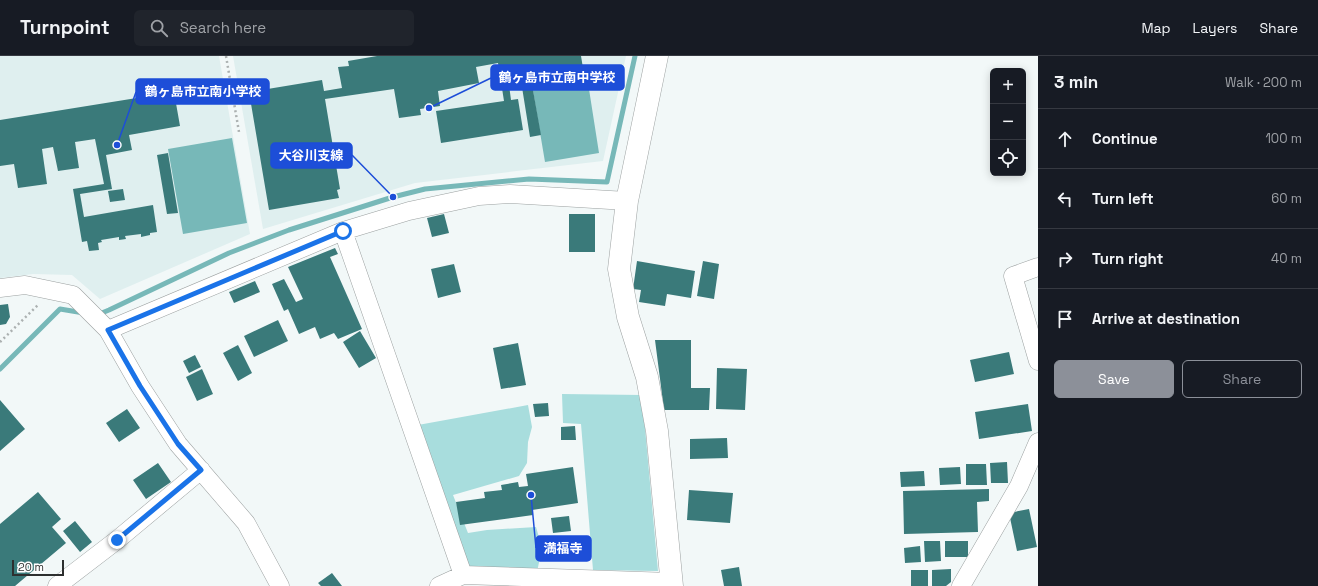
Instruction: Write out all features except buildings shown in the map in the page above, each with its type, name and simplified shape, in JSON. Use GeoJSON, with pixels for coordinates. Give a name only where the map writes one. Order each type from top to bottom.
{"type":"FeatureCollection","features":[{"type":"Feature","properties":{"kind":"street"},"geometry":{"type":"LineString","coordinates":[[439,586],[463,575],[672,584],[657,431],[647,377],[628,317],[619,269],[627,201],[657,56]]}},
{"type":"Feature","properties":{"kind":"street"},"geometry":{"type":"LineString","coordinates":[[108,330],[343,231],[408,211],[479,196],[510,194],[627,201]]}},
{"type":"Feature","properties":{"kind":"street"},"geometry":{"type":"LineString","coordinates":[[343,231],[463,575]]}},
{"type":"Feature","properties":{"kind":"street"},"geometry":{"type":"LineString","coordinates":[[1038,267],[1013,276],[1038,361]]}},
{"type":"Feature","properties":{"kind":"street"},"geometry":{"type":"LineString","coordinates":[[0,288],[25,284],[73,295],[108,330],[140,386],[178,444],[246,523],[280,586]]}},
{"type":"Feature","properties":{"kind":"street"},"geometry":{"type":"LineString","coordinates":[[961,586],[1019,486],[1038,442]]}},
{"type":"Feature","properties":{"kind":"street"},"geometry":{"type":"LineString","coordinates":[[57,586],[117,540],[201,470]]}},
{"type":"Feature","properties":{"kind":"path"},"geometry":{"type":"LineString","coordinates":[[226,56],[239,132]]}},
{"type":"Feature","properties":{"kind":"path"},"geometry":{"type":"LineString","coordinates":[[0,342],[53,291]]}},
{"type":"Feature","properties":{"kind":"shaded area"},"geometry":{"type":"Polygon","coordinates":[[[0,56],[219,56],[250,234],[100,299],[72,275],[33,274],[0,278],[0,56]]]}},
{"type":"Feature","properties":{"kind":"shaded area"},"geometry":{"type":"Polygon","coordinates":[[[233,56],[626,56],[603,161],[415,183],[263,229],[233,56]]]}},
{"type":"Feature","properties":{"kind":"shaded area"},"geometry":{"type":"Polygon","coordinates":[[[586,70],[599,153],[545,162],[531,79],[586,70]]]}},
{"type":"Feature","properties":{"kind":"shaded area"},"geometry":{"type":"Polygon","coordinates":[[[232,138],[247,223],[183,234],[168,149],[232,138]]]}},
{"type":"Feature","properties":{"kind":"shaded area"},"geometry":{"type":"Polygon","coordinates":[[[562,394],[642,395],[658,571],[593,570],[581,424],[563,423],[562,394]]]}},
{"type":"Feature","properties":{"kind":"shaded area"},"geometry":{"type":"Polygon","coordinates":[[[528,405],[532,427],[528,442],[527,463],[519,476],[453,495],[468,533],[487,530],[536,527],[542,548],[537,572],[465,570],[418,425],[528,405]]]}},
{"type":"Feature","properties":{"kind":"waterway"},"geometry":{"type":"LineString","coordinates":[[97,315],[229,253],[289,230],[393,197],[425,189],[529,179],[607,182],[635,56]]}},
{"type":"Feature","properties":{"kind":"waterway"},"geometry":{"type":"LineString","coordinates":[[0,369],[60,309],[84,313]]}},
{"type":"Feature","properties":{"kind":"place","name":"鶴ヶ島市立南中学校"},"geometry":{"type":"Point","coordinates":[429,108]}},
{"type":"Feature","properties":{"kind":"place","name":"鶴ヶ島市立南小学校"},"geometry":{"type":"Point","coordinates":[117,145]}},
{"type":"Feature","properties":{"kind":"place","name":"大谷川支線"},"geometry":{"type":"Point","coordinates":[393,197]}},
{"type":"Feature","properties":{"kind":"place","name":"満福寺"},"geometry":{"type":"Point","coordinates":[531,495]}},
{"type":"Feature","properties":{"kind":"route"},"geometry":{"type":"LineString","coordinates":[[117,540],[201,470],[178,444],[140,386],[108,330],[343,231]]}}]}
